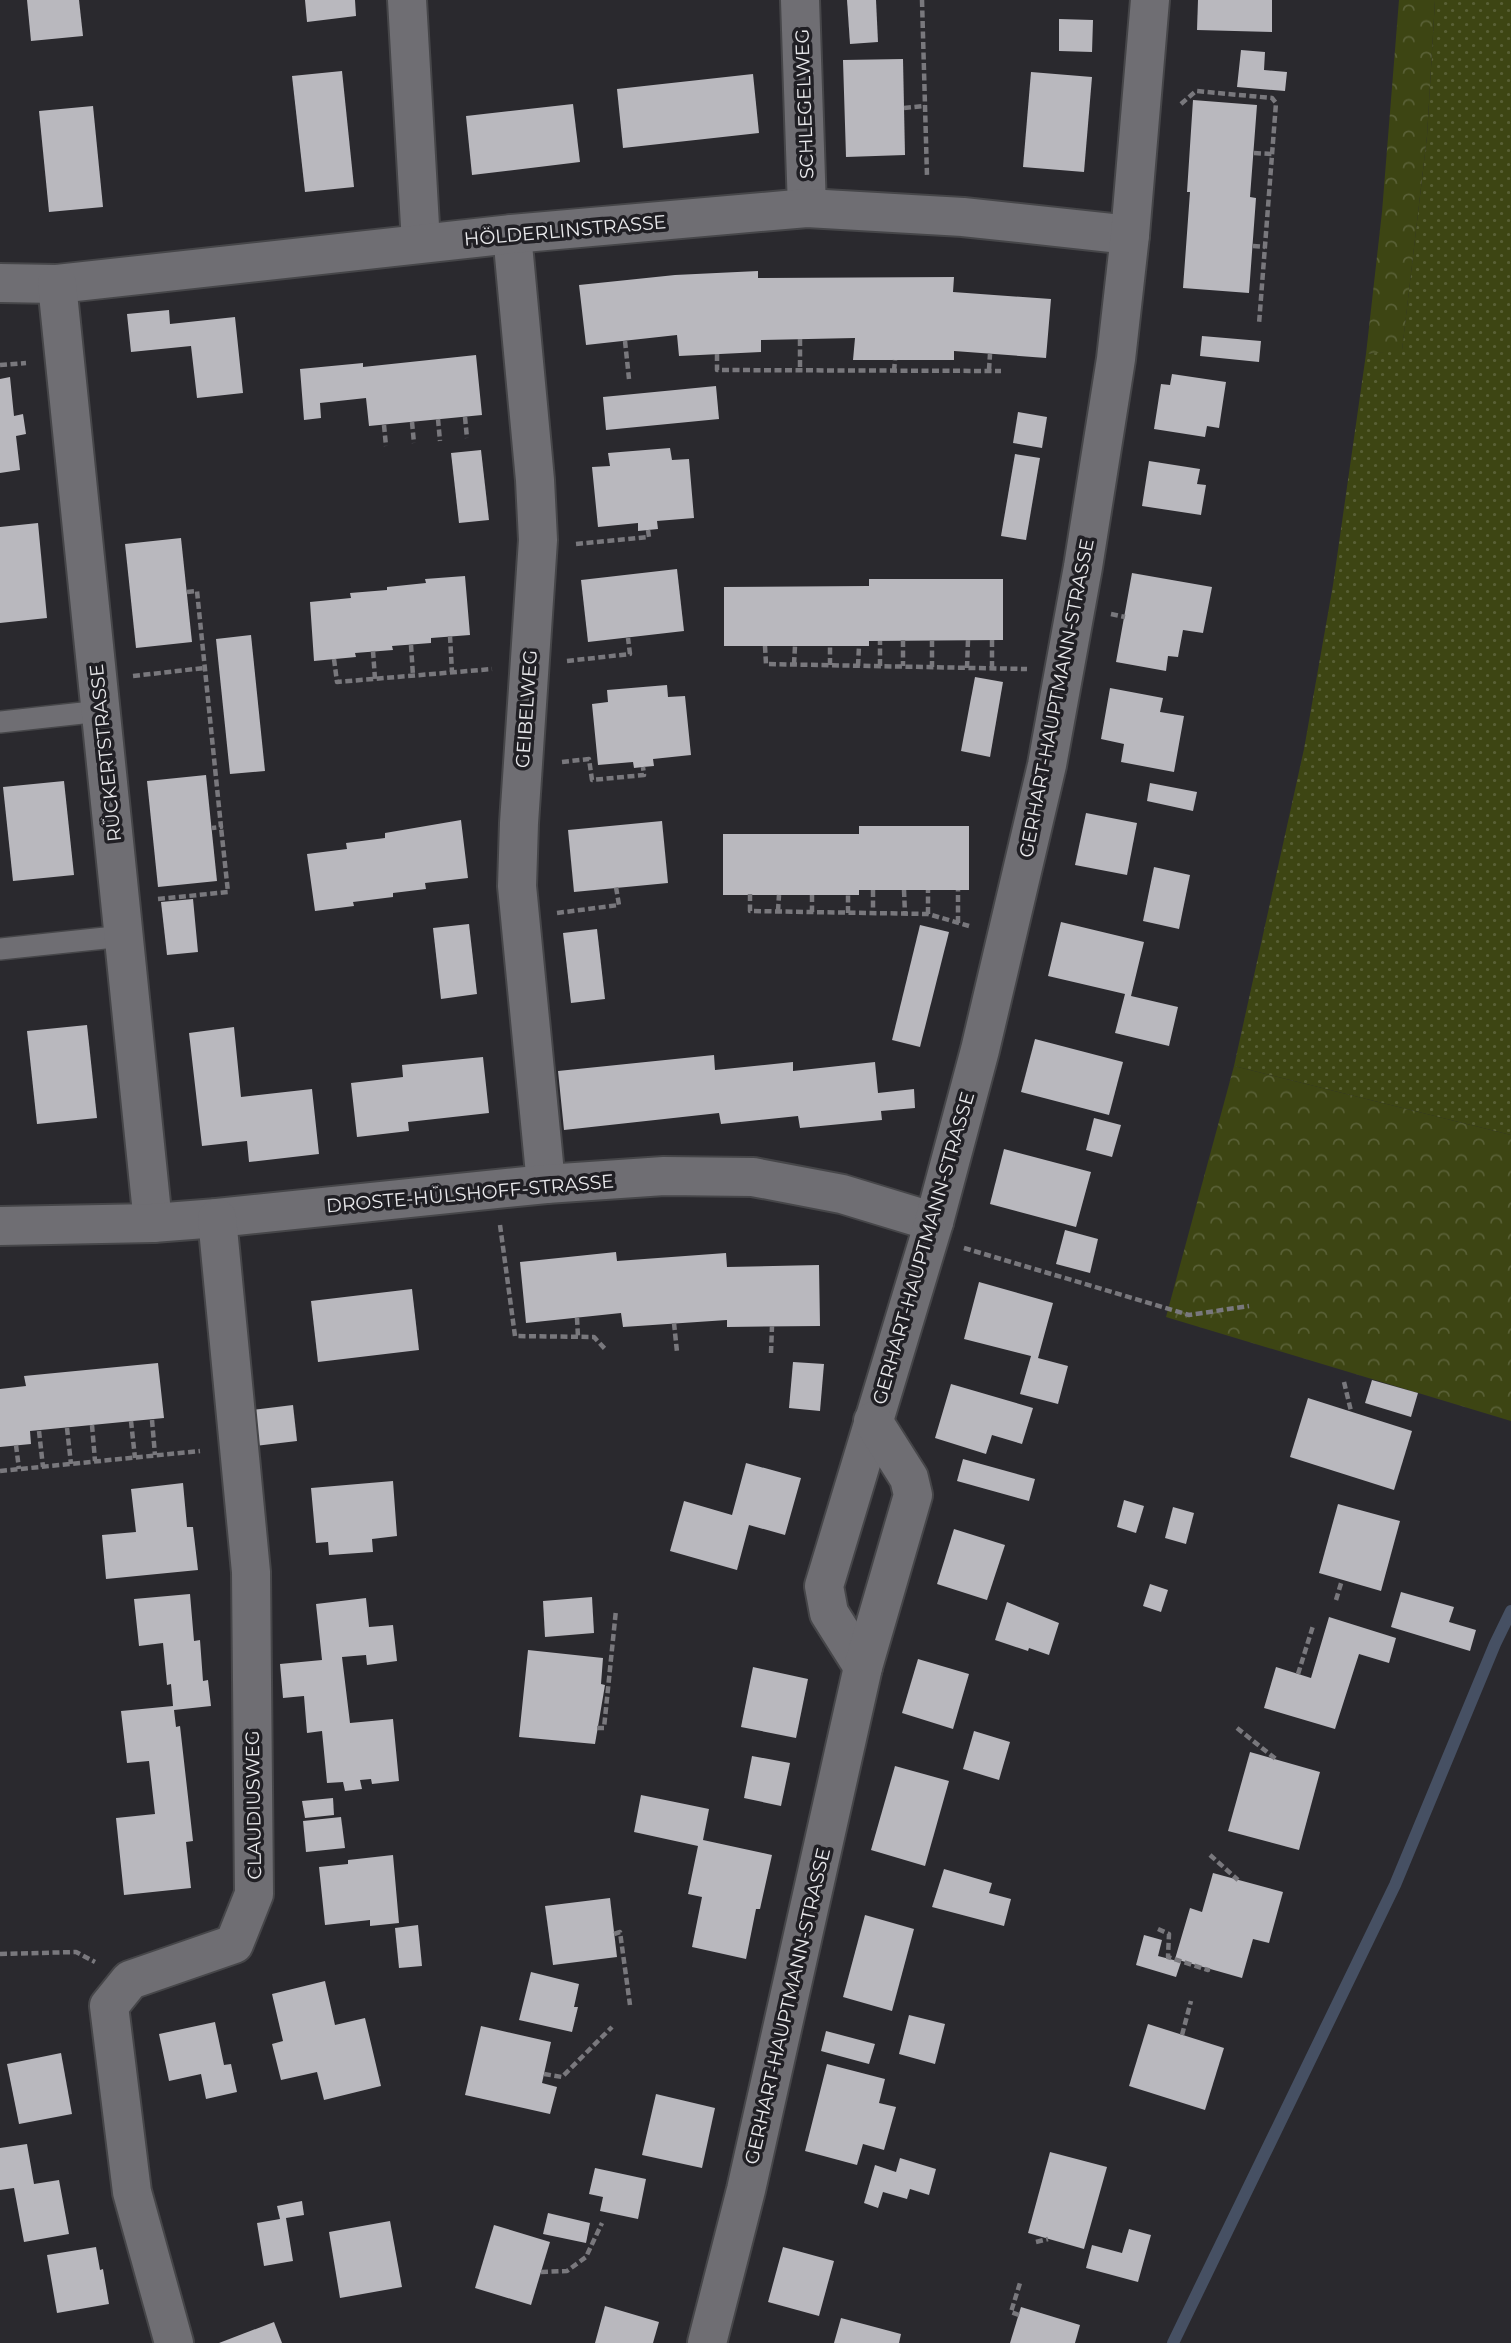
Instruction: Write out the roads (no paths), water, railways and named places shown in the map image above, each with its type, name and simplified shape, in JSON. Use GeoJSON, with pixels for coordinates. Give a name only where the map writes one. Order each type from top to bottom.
{"type":"FeatureCollection","features":[{"type":"Feature","properties":{"kind":"street"},"geometry":{"type":"LineString","coordinates":[[407,0],[421,243]]}},
{"type":"Feature","properties":{"kind":"street","name":"SCHLEGELWEG"},"geometry":{"type":"LineString","coordinates":[[800,0],[807,208]]}},
{"type":"Feature","properties":{"kind":"street","name":"GERHART-HAUPTMANN-STRASSE"},"geometry":{"type":"LineString","coordinates":[[863,1667],[829,1613],[824,1586],[932,1229],[980,1051],[1047,765],[1115,359],[1130,235],[1150,0]]}},
{"type":"Feature","properties":{"kind":"street","name":"HÖLDERLINSTRASSE"},"geometry":{"type":"LineString","coordinates":[[0,283],[57,284],[421,243],[807,208],[928,215],[1130,235]]}},
{"type":"Feature","properties":{"kind":"street","name":"GEIBELWEG"},"geometry":{"type":"LineString","coordinates":[[512,234],[535,481],[537,548],[522,765],[518,848],[519,917],[546,1184]]}},
{"type":"Feature","properties":{"kind":"street","name":"RÜCKERTSTRASSE"},"geometry":{"type":"LineString","coordinates":[[57,284],[153,1223]]}},
{"type":"Feature","properties":{"kind":"street","name":"DROSTE-HÜLSHOFF-STRASSE"},"geometry":{"type":"LineString","coordinates":[[0,1226],[153,1223],[546,1184],[664,1176],[753,1177],[842,1194],[932,1229]]}},
{"type":"Feature","properties":{"kind":"street","name":"CLAUDIUSWEG"},"geometry":{"type":"LineString","coordinates":[[174,2343],[132,2192],[109,2006],[130,1980],[234,1944],[254,1894],[251,1572],[217,1218]]}},
{"type":"Feature","properties":{"kind":"street","name":"GERHART-HAUPTMANN-STRASSE"},"geometry":{"type":"LineString","coordinates":[[707,2343],[746,2190],[863,1667],[913,1495],[909,1478],[873,1420]]}},
{"type":"Feature","properties":{"kind":"lane"},"geometry":{"type":"LineString","coordinates":[[0,722],[99,695]]}},
{"type":"Feature","properties":{"kind":"lane"},"geometry":{"type":"LineString","coordinates":[[0,949],[123,924]]}},
{"type":"Feature","properties":{"kind":"waterway"},"geometry":{"type":"LineString","coordinates":[[1173,2343],[1395,1885],[1511,1611]]}}]}
